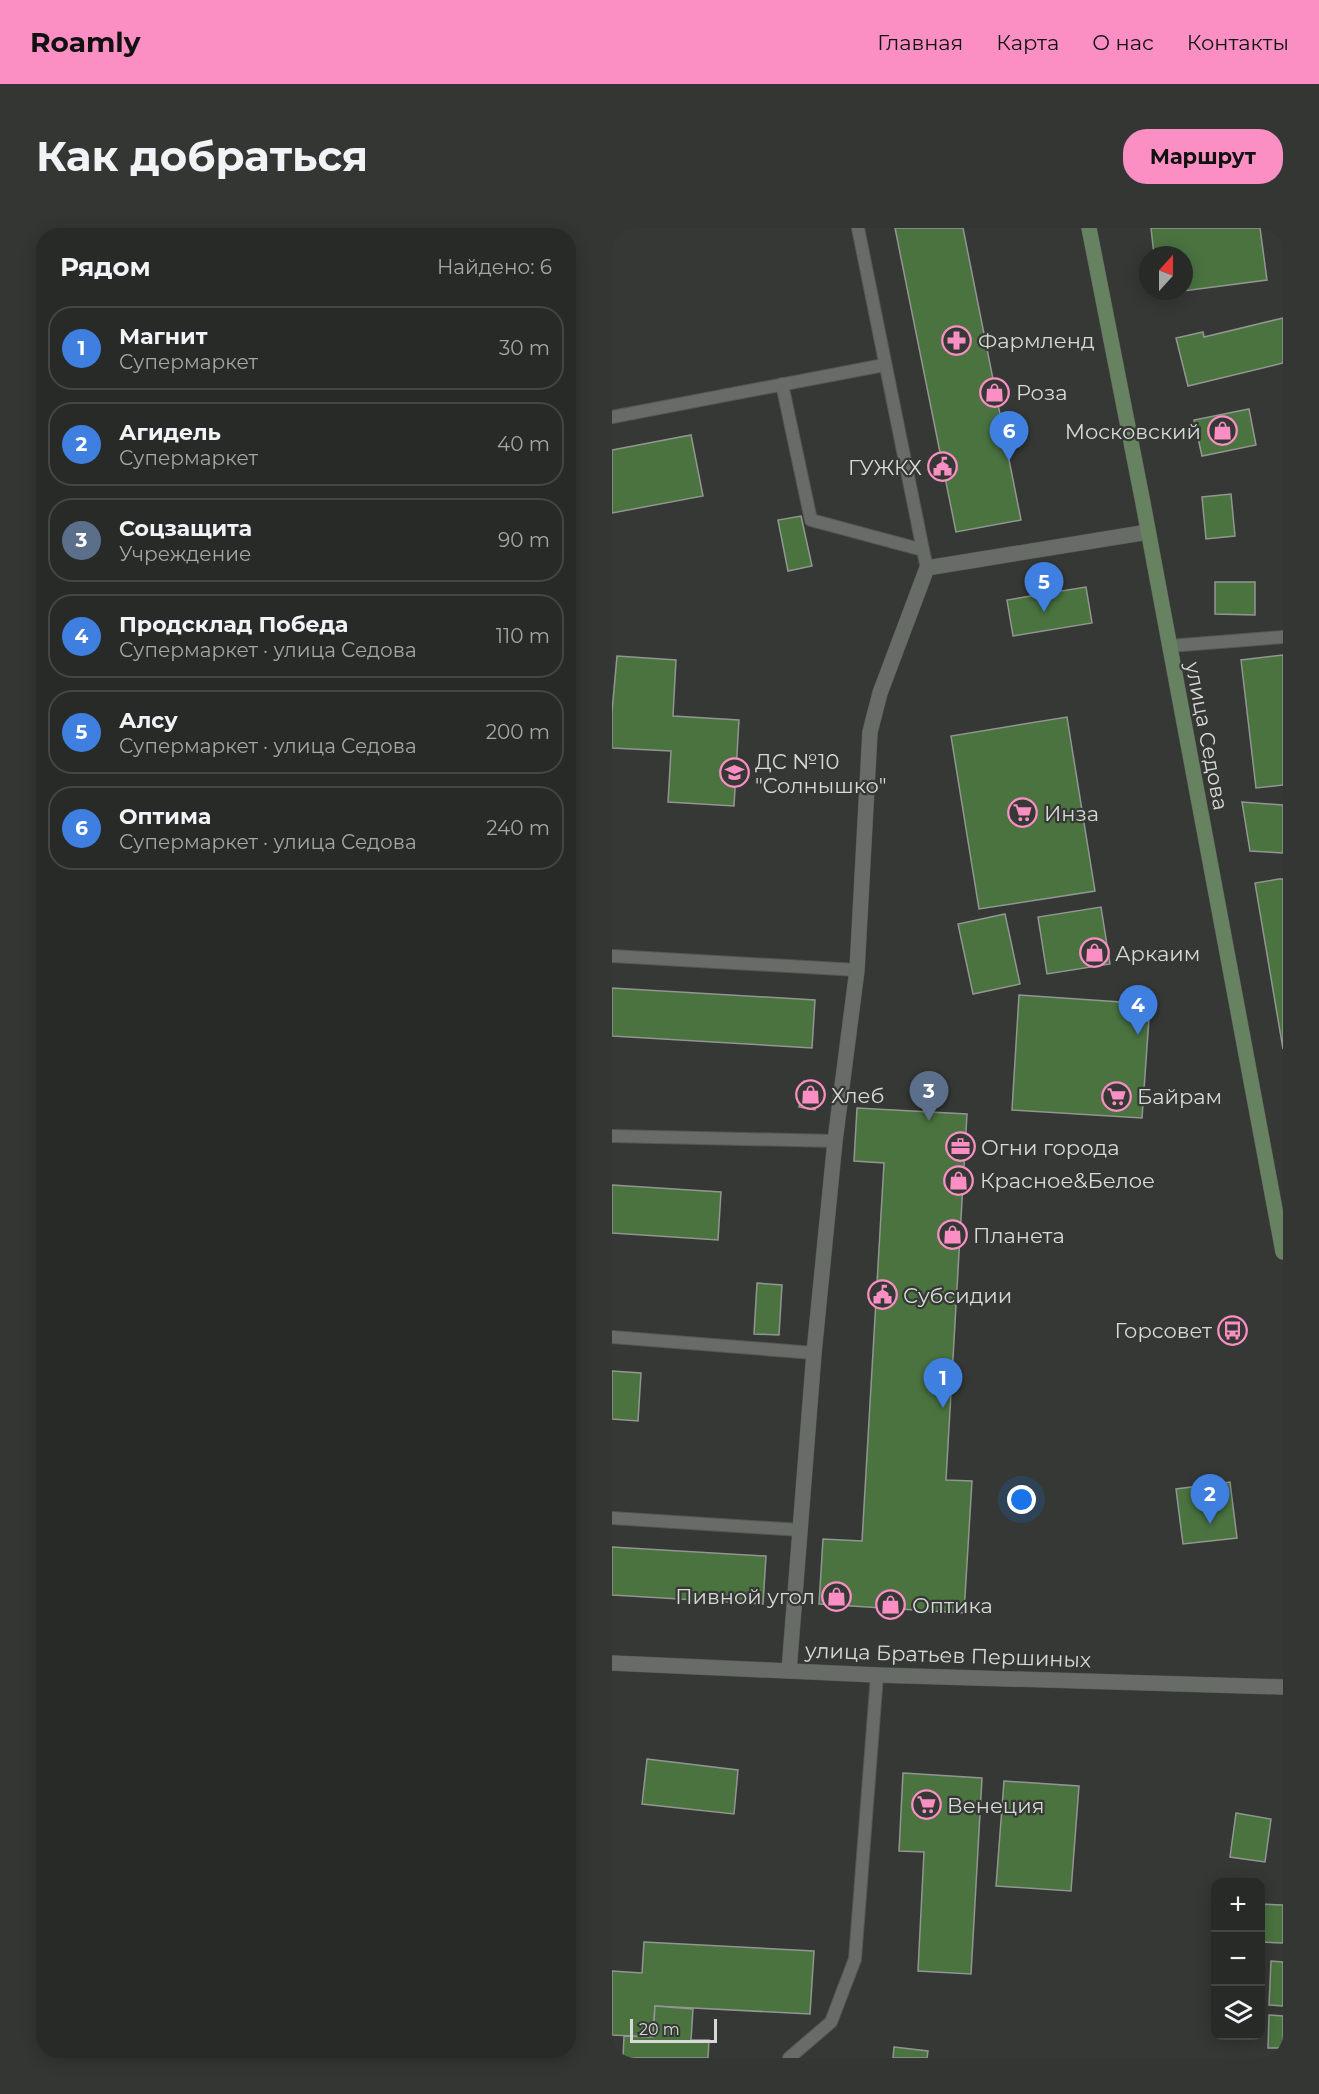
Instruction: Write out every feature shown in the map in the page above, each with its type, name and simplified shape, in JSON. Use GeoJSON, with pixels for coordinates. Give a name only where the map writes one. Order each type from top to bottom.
{"type":"FeatureCollection","features":[{"type":"Feature","properties":{"kind":"main road","name":"улица Седова"},"geometry":{"type":"LineString","coordinates":[[1089,228],[1245,1041],[1283,1252]]}},
{"type":"Feature","properties":{"kind":"street"},"geometry":{"type":"LineString","coordinates":[[789,1671],[814,1353],[835,1142],[856,970],[870,732],[880,693],[927,568],[1148,532]]}},
{"type":"Feature","properties":{"kind":"street","name":"улица Братьев Першиных"},"geometry":{"type":"LineString","coordinates":[[612,1663],[1283,1687]]}},
{"type":"Feature","properties":{"kind":"lane"},"geometry":{"type":"LineString","coordinates":[[858,228],[927,568]]}},
{"type":"Feature","properties":{"kind":"lane"},"geometry":{"type":"LineString","coordinates":[[612,417],[884,365]]}},
{"type":"Feature","properties":{"kind":"lane"},"geometry":{"type":"LineString","coordinates":[[782,384],[811,520],[923,550]]}},
{"type":"Feature","properties":{"kind":"lane"},"geometry":{"type":"LineString","coordinates":[[1169,646],[1283,637]]}},
{"type":"Feature","properties":{"kind":"lane"},"geometry":{"type":"LineString","coordinates":[[612,956],[856,970]]}},
{"type":"Feature","properties":{"kind":"lane"},"geometry":{"type":"LineString","coordinates":[[612,1136],[835,1142]]}},
{"type":"Feature","properties":{"kind":"lane"},"geometry":{"type":"LineString","coordinates":[[612,1337],[814,1353]]}},
{"type":"Feature","properties":{"kind":"lane"},"geometry":{"type":"LineString","coordinates":[[612,1518],[801,1530]]}},
{"type":"Feature","properties":{"kind":"lane"},"geometry":{"type":"LineString","coordinates":[[789,2058],[831,2022],[855,1959],[877,1674]]}},
{"type":"Feature","properties":{"kind":"building"},"geometry":{"type":"Polygon","coordinates":[[[895,228],[963,228],[1021,520],[956,532],[895,228]]]}},
{"type":"Feature","properties":{"kind":"building"},"geometry":{"type":"Polygon","coordinates":[[[1151,228],[1260,228],[1267,280],[1193,290],[1193,246],[1153,246],[1151,228]]]}},
{"type":"Feature","properties":{"kind":"building"},"geometry":{"type":"Polygon","coordinates":[[[1283,318],[1283,363],[1188,386],[1176,338],[1203,332],[1204,337],[1283,318]]]}},
{"type":"Feature","properties":{"kind":"building"},"geometry":{"type":"Polygon","coordinates":[[[1249,409],[1256,445],[1202,456],[1194,420],[1249,409]]]}},
{"type":"Feature","properties":{"kind":"building"},"geometry":{"type":"Polygon","coordinates":[[[691,435],[703,496],[612,513],[612,450],[691,435]]]}},
{"type":"Feature","properties":{"kind":"building"},"geometry":{"type":"Polygon","coordinates":[[[1231,494],[1235,536],[1206,539],[1202,497],[1231,494]]]}},
{"type":"Feature","properties":{"kind":"building"},"geometry":{"type":"Polygon","coordinates":[[[801,516],[812,566],[788,571],[778,520],[801,516]]]}},
{"type":"Feature","properties":{"kind":"building"},"geometry":{"type":"Polygon","coordinates":[[[1047,582],[1049,593],[1086,587],[1092,623],[1013,636],[1007,600],[1037,595],[1035,583],[1047,582]]]}},
{"type":"Feature","properties":{"kind":"building"},"geometry":{"type":"Polygon","coordinates":[[[1215,582],[1255,582],[1255,615],[1215,614],[1215,582]]]}},
{"type":"Feature","properties":{"kind":"building"},"geometry":{"type":"Polygon","coordinates":[[[1283,655],[1283,785],[1256,788],[1241,660],[1283,655]]]}},
{"type":"Feature","properties":{"kind":"building"},"geometry":{"type":"Polygon","coordinates":[[[617,656],[676,660],[673,716],[739,720],[734,806],[668,802],[671,751],[612,748],[612,712],[617,656]]]}},
{"type":"Feature","properties":{"kind":"building","name":"Инза"},"geometry":{"type":"Polygon","coordinates":[[[1067,717],[1095,891],[979,909],[951,736],[1067,717]]]}},
{"type":"Feature","properties":{"kind":"building"},"geometry":{"type":"Polygon","coordinates":[[[1242,802],[1283,805],[1283,853],[1250,851],[1242,802]]]}},
{"type":"Feature","properties":{"kind":"building"},"geometry":{"type":"Polygon","coordinates":[[[1283,879],[1283,1049],[1255,883],[1283,879]]]}},
{"type":"Feature","properties":{"kind":"building"},"geometry":{"type":"Polygon","coordinates":[[[1101,907],[1110,964],[1047,974],[1038,917],[1101,907]]]}},
{"type":"Feature","properties":{"kind":"building"},"geometry":{"type":"Polygon","coordinates":[[[1005,914],[1020,984],[973,994],[958,924],[1005,914]]]}},
{"type":"Feature","properties":{"kind":"building"},"geometry":{"type":"Polygon","coordinates":[[[612,988],[815,1000],[812,1048],[612,1036],[612,988]]]}},
{"type":"Feature","properties":{"kind":"building"},"geometry":{"type":"Polygon","coordinates":[[[1019,995],[1150,1004],[1142,1118],[1012,1110],[1019,995]]]}},
{"type":"Feature","properties":{"kind":"building","name":"Хлеб"},"geometry":{"type":"Polygon","coordinates":[[[804,1081],[820,1084],[815,1110],[799,1107],[804,1081]]]}},
{"type":"Feature","properties":{"kind":"building"},"geometry":{"type":"Polygon","coordinates":[[[857,1108],[967,1114],[946,1480],[972,1481],[964,1613],[819,1604],[823,1539],[862,1541],[884,1163],[854,1161],[857,1108]]]}},
{"type":"Feature","properties":{"kind":"building"},"geometry":{"type":"Polygon","coordinates":[[[612,1185],[721,1192],[718,1240],[612,1233],[612,1185]]]}},
{"type":"Feature","properties":{"kind":"building"},"geometry":{"type":"Polygon","coordinates":[[[757,1283],[782,1285],[779,1335],[754,1334],[757,1283]]]}},
{"type":"Feature","properties":{"kind":"building"},"geometry":{"type":"Polygon","coordinates":[[[612,1371],[641,1373],[638,1421],[612,1419],[612,1371]]]}},
{"type":"Feature","properties":{"kind":"building"},"geometry":{"type":"Polygon","coordinates":[[[1230,1482],[1237,1538],[1183,1544],[1176,1489],[1230,1482]]]}},
{"type":"Feature","properties":{"kind":"building"},"geometry":{"type":"Polygon","coordinates":[[[612,1547],[766,1556],[763,1604],[612,1595],[612,1547]]]}},
{"type":"Feature","properties":{"kind":"building"},"geometry":{"type":"Polygon","coordinates":[[[647,1759],[738,1770],[734,1814],[642,1804],[647,1759]]]}},
{"type":"Feature","properties":{"kind":"building"},"geometry":{"type":"Polygon","coordinates":[[[903,1773],[982,1778],[971,1974],[918,1971],[924,1852],[899,1851],[903,1773]]]}},
{"type":"Feature","properties":{"kind":"building"},"geometry":{"type":"Polygon","coordinates":[[[1004,1781],[1079,1786],[1071,1891],[996,1886],[1004,1781]]]}},
{"type":"Feature","properties":{"kind":"building"},"geometry":{"type":"Polygon","coordinates":[[[1236,1813],[1271,1819],[1265,1862],[1230,1857],[1236,1813]]]}},
{"type":"Feature","properties":{"kind":"building"},"geometry":{"type":"Polygon","coordinates":[[[1265,1904],[1283,1905],[1283,1943],[1265,1942],[1265,1904]]]}},
{"type":"Feature","properties":{"kind":"building"},"geometry":{"type":"Polygon","coordinates":[[[644,1942],[814,1951],[810,2014],[655,2006],[653,2037],[612,2035],[612,1971],[642,1973],[644,1942]]]}},
{"type":"Feature","properties":{"kind":"building"},"geometry":{"type":"Polygon","coordinates":[[[1271,1961],[1283,1962],[1283,2006],[1269,2005],[1271,1961]]]}},
{"type":"Feature","properties":{"kind":"building"},"geometry":{"type":"Polygon","coordinates":[[[655,2006],[693,2009],[691,2040],[709,2040],[708,2058],[623,2058],[624,2036],[653,2037],[655,2006]]]}},
{"type":"Feature","properties":{"kind":"building"},"geometry":{"type":"Polygon","coordinates":[[[1269,2015],[1283,2016],[1283,2048],[1268,2048],[1269,2015]]]}},
{"type":"Feature","properties":{"kind":"building"},"geometry":{"type":"Polygon","coordinates":[[[894,2047],[928,2051],[927,2058],[893,2058],[894,2047]]]}},
{"type":"Feature","properties":{"kind":"place","name":"Фармленд"},"geometry":{"type":"Point","coordinates":[957,340]}},
{"type":"Feature","properties":{"kind":"place","name":"Роза"},"geometry":{"type":"Point","coordinates":[995,392]}},
{"type":"Feature","properties":{"kind":"place","name":"Московский"},"geometry":{"type":"Point","coordinates":[1222,431]}},
{"type":"Feature","properties":{"kind":"place","name":"Оптима"},"geometry":{"type":"Point","coordinates":[1009,461]}},
{"type":"Feature","properties":{"kind":"place","name":"ГУЖКХ"},"geometry":{"type":"Point","coordinates":[943,467]}},
{"type":"Feature","properties":{"kind":"place","name":"Алсу"},"geometry":{"type":"Point","coordinates":[1044,612]}},
{"type":"Feature","properties":{"kind":"place","name":"ДС №10 \"Солнышко\""},"geometry":{"type":"Point","coordinates":[734,773]}},
{"type":"Feature","properties":{"kind":"place","name":"Инза"},"geometry":{"type":"Point","coordinates":[1023,813]}},
{"type":"Feature","properties":{"kind":"place","name":"Аркаим"},"geometry":{"type":"Point","coordinates":[1094,953]}},
{"type":"Feature","properties":{"kind":"place","name":"Продсклад Победа"},"geometry":{"type":"Point","coordinates":[1138,1035]}},
{"type":"Feature","properties":{"kind":"place","name":"Хлеб"},"geometry":{"type":"Point","coordinates":[810,1095]}},
{"type":"Feature","properties":{"kind":"place","name":"Байрам"},"geometry":{"type":"Point","coordinates":[1116,1096]}},
{"type":"Feature","properties":{"kind":"place","name":"Соцзащита"},"geometry":{"type":"Point","coordinates":[929,1121]}},
{"type":"Feature","properties":{"kind":"place","name":"Огни города"},"geometry":{"type":"Point","coordinates":[960,1147]}},
{"type":"Feature","properties":{"kind":"place","name":"Красное&Белое"},"geometry":{"type":"Point","coordinates":[959,1180]}},
{"type":"Feature","properties":{"kind":"place","name":"Планета"},"geometry":{"type":"Point","coordinates":[952,1235]}},
{"type":"Feature","properties":{"kind":"place","name":"Субсидии"},"geometry":{"type":"Point","coordinates":[882,1295]}},
{"type":"Feature","properties":{"kind":"place","name":"Горсовет"},"geometry":{"type":"Point","coordinates":[1233,1330]}},
{"type":"Feature","properties":{"kind":"place","name":"Магнит"},"geometry":{"type":"Point","coordinates":[943,1408]}},
{"type":"Feature","properties":{"kind":"place","name":"Агидель"},"geometry":{"type":"Point","coordinates":[1210,1524]}},
{"type":"Feature","properties":{"kind":"place","name":"Пивной угол"},"geometry":{"type":"Point","coordinates":[836,1596]}},
{"type":"Feature","properties":{"kind":"place","name":"Оптика"},"geometry":{"type":"Point","coordinates":[891,1605]}},
{"type":"Feature","properties":{"kind":"place","name":"Венеция"},"geometry":{"type":"Point","coordinates":[926,1805]}}]}
